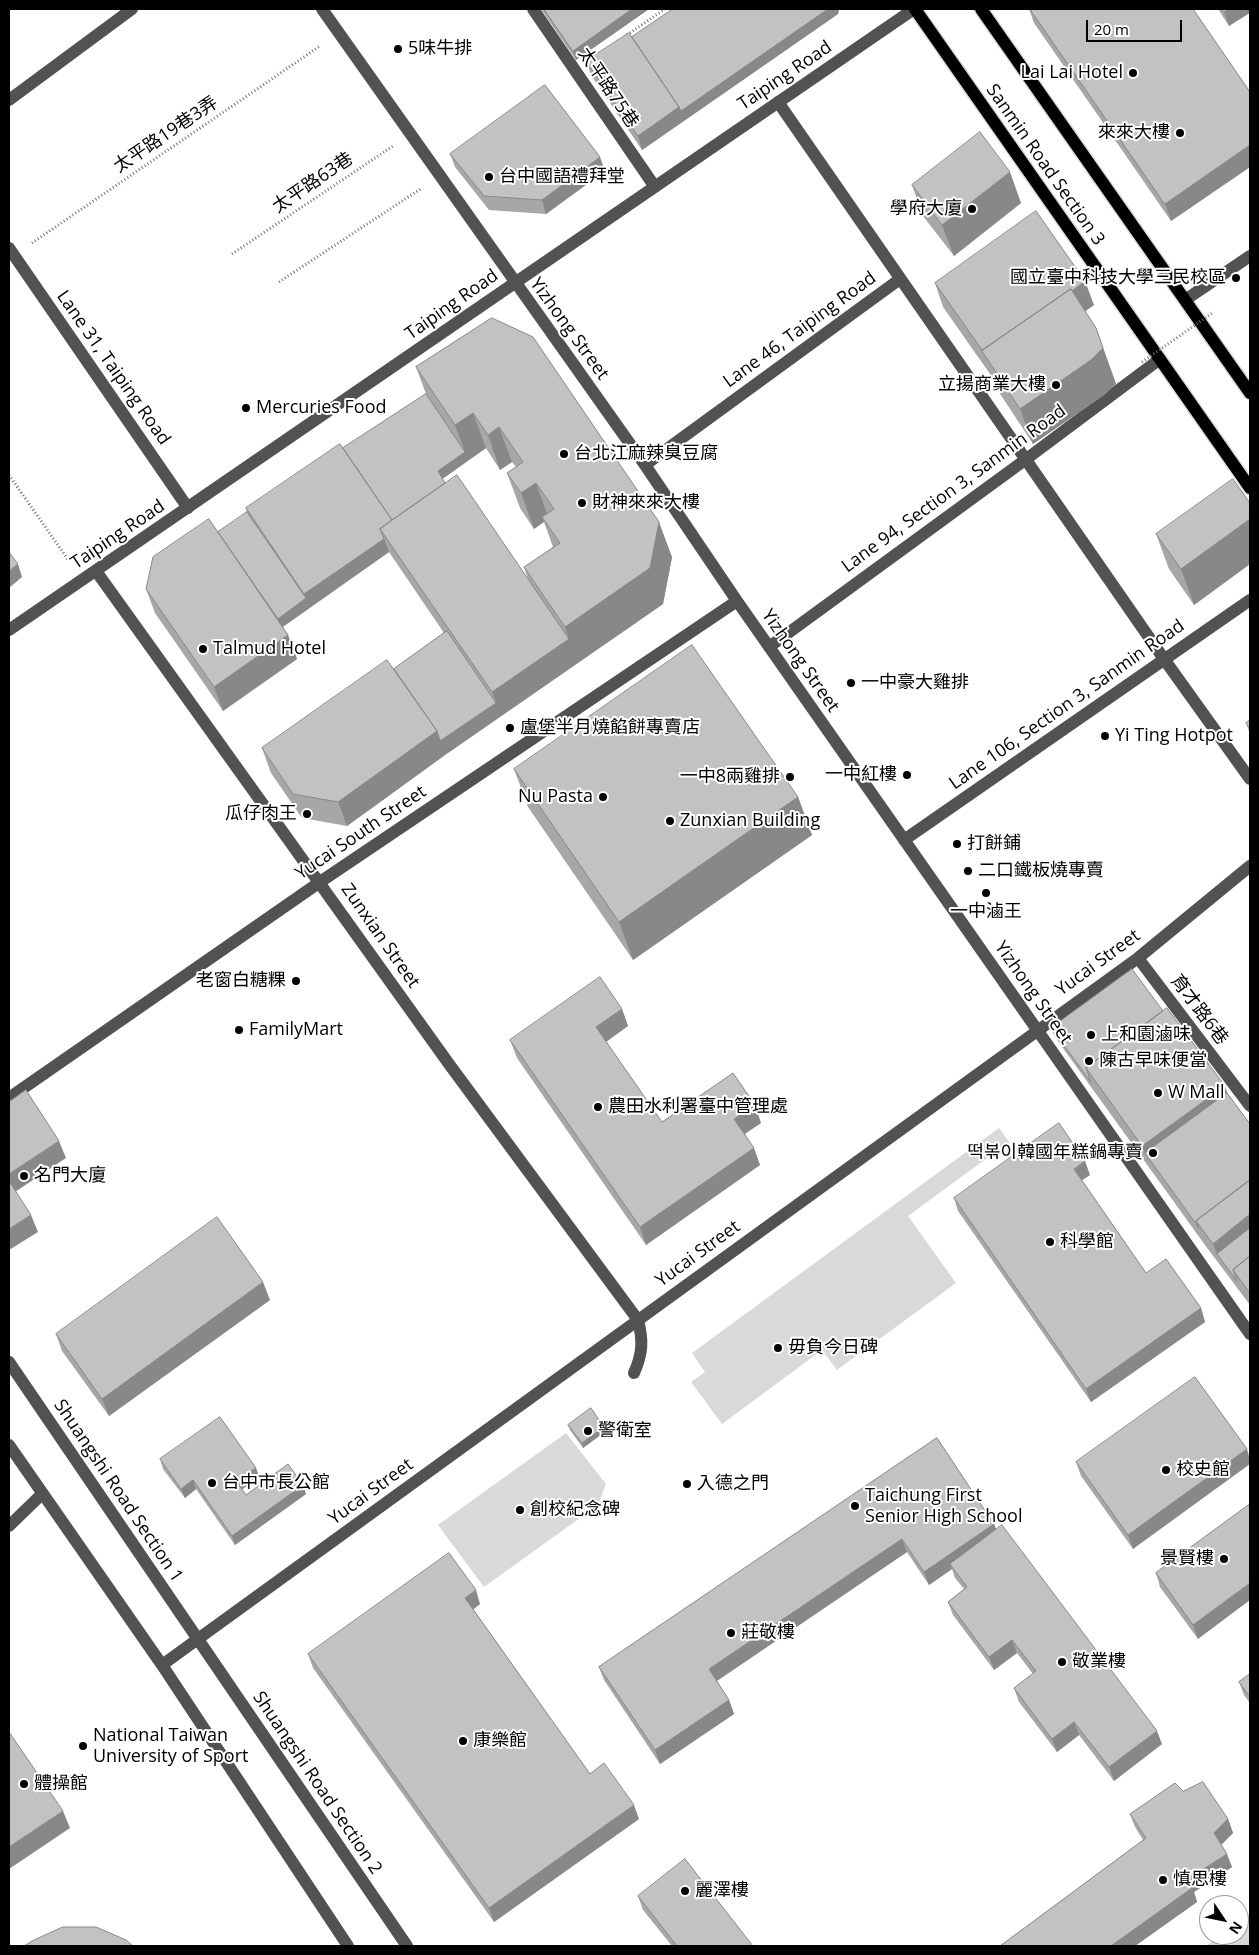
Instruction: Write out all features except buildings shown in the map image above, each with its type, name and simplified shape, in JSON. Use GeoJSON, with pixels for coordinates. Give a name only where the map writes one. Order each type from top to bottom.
{"type":"FeatureCollection","features":[{"type":"Feature","properties":{"kind":"main road","name":"Sanmin Road Section 3"},"geometry":{"type":"LineString","coordinates":[[915,9],[1250,488]]}},
{"type":"Feature","properties":{"kind":"main road","name":"Sanmin Road Section 3"},"geometry":{"type":"LineString","coordinates":[[981,9],[1250,393]]}},
{"type":"Feature","properties":{"kind":"street"},"geometry":{"type":"LineString","coordinates":[[9,100],[132,9]]}},
{"type":"Feature","properties":{"kind":"street","name":"Yizhong Street"},"geometry":{"type":"LineString","coordinates":[[322,9],[514,283],[645,465],[769,647],[1250,1334]]}},
{"type":"Feature","properties":{"kind":"street","name":"太平路75巷"},"geometry":{"type":"LineString","coordinates":[[533,9],[655,187]]}},
{"type":"Feature","properties":{"kind":"street","name":"Taiping Road"},"geometry":{"type":"LineString","coordinates":[[9,630],[915,9]]}},
{"type":"Feature","properties":{"kind":"street","name":"Lane 46, Taiping Road"},"geometry":{"type":"LineString","coordinates":[[645,465],[900,279],[778,102]]}},
{"type":"Feature","properties":{"kind":"street","name":"Lane 31, Taiping Road"},"geometry":{"type":"LineString","coordinates":[[11,252],[188,508]]}},
{"type":"Feature","properties":{"kind":"street"},"geometry":{"type":"LineString","coordinates":[[1185,300],[1250,256]]}},
{"type":"Feature","properties":{"kind":"street"},"geometry":{"type":"LineString","coordinates":[[900,279],[1164,660],[1250,779]]}},
{"type":"Feature","properties":{"kind":"street","name":"Lane 94, Section 3, Sanmin Road"},"geometry":{"type":"LineString","coordinates":[[769,647],[1160,359]]}},
{"type":"Feature","properties":{"kind":"street","name":"Zunxian Street"},"geometry":{"type":"LineString","coordinates":[[96,571],[449,1064],[638,1320]]}},
{"type":"Feature","properties":{"kind":"street","name":"Lane 106, Section 3, Sanmin Road"},"geometry":{"type":"LineString","coordinates":[[904,840],[1250,600]]}},
{"type":"Feature","properties":{"kind":"street","name":"Yucai South Street"},"geometry":{"type":"LineString","coordinates":[[9,1098],[320,882],[737,601]]}},
{"type":"Feature","properties":{"kind":"street","name":"Yucai Street"},"geometry":{"type":"LineString","coordinates":[[162,1665],[1138,958],[1250,866]]}},
{"type":"Feature","properties":{"kind":"street","name":"育才路6巷"},"geometry":{"type":"LineString","coordinates":[[1138,958],[1250,1106]]}},
{"type":"Feature","properties":{"kind":"street"},"geometry":{"type":"LineString","coordinates":[[634,1373],[640,1359],[643,1342],[638,1320]]}},
{"type":"Feature","properties":{"kind":"street","name":"Shuangshi Road Section 1"},"geometry":{"type":"LineString","coordinates":[[9,1362],[198,1639]]}},
{"type":"Feature","properties":{"kind":"street"},"geometry":{"type":"LineString","coordinates":[[9,1445],[162,1665],[348,1946]]}},
{"type":"Feature","properties":{"kind":"street"},"geometry":{"type":"LineString","coordinates":[[9,1526],[42,1494]]}},
{"type":"Feature","properties":{"kind":"street","name":"Shuangshi Road Section 2"},"geometry":{"type":"LineString","coordinates":[[198,1639],[407,1946]]}},
{"type":"Feature","properties":{"kind":"path"},"geometry":{"type":"LineString","coordinates":[[624,37],[665,9]]}},
{"type":"Feature","properties":{"kind":"path","name":"太平路19巷3弄"},"geometry":{"type":"LineString","coordinates":[[11,252],[339,33]]}},
{"type":"Feature","properties":{"kind":"path","name":"太平路63巷"},"geometry":{"type":"LineString","coordinates":[[232,254],[410,134]]}},
{"type":"Feature","properties":{"kind":"path"},"geometry":{"type":"LineString","coordinates":[[279,282],[439,176]]}},
{"type":"Feature","properties":{"kind":"path"},"geometry":{"type":"LineString","coordinates":[[1142,362],[1214,312]]}},
{"type":"Feature","properties":{"kind":"path"},"geometry":{"type":"LineString","coordinates":[[9,475],[82,580]]}},
{"type":"Feature","properties":{"kind":"shaded area"},"geometry":{"type":"Polygon","coordinates":[[[999,1128],[1009,1142],[908,1216],[956,1283],[837,1370],[822,1350],[722,1424],[691,1382],[705,1372],[692,1353],[999,1128]]]}},
{"type":"Feature","properties":{"kind":"shaded area"},"geometry":{"type":"Polygon","coordinates":[[[566,1433],[606,1484],[598,1505],[484,1587],[438,1525],[566,1433]]]}},
{"type":"Feature","properties":{"kind":"shaded area"},"geometry":{"type":"Polygon","coordinates":[[[1249,1914],[1250,1946],[1206,1946],[1249,1945],[1249,1914]]]}},
{"type":"Feature","properties":{"kind":"place","name":"5味牛排"},"geometry":{"type":"Point","coordinates":[398,49]}},
{"type":"Feature","properties":{"kind":"place","name":"Lai Lai Hotel"},"geometry":{"type":"Point","coordinates":[1133,73]}},
{"type":"Feature","properties":{"kind":"place","name":"來來大樓"},"geometry":{"type":"Point","coordinates":[1180,133]}},
{"type":"Feature","properties":{"kind":"place","name":"台中國語禮拜堂"},"geometry":{"type":"Point","coordinates":[489,177]}},
{"type":"Feature","properties":{"kind":"place","name":"學府大廈"},"geometry":{"type":"Point","coordinates":[972,209]}},
{"type":"Feature","properties":{"kind":"place","name":"國立臺中科技大學三民校區"},"geometry":{"type":"Point","coordinates":[1236,278]}},
{"type":"Feature","properties":{"kind":"place","name":"立揚商業大樓"},"geometry":{"type":"Point","coordinates":[1056,385]}},
{"type":"Feature","properties":{"kind":"place","name":"Mercuries Food"},"geometry":{"type":"Point","coordinates":[246,408]}},
{"type":"Feature","properties":{"kind":"place","name":"台北江麻辣臭豆腐"},"geometry":{"type":"Point","coordinates":[564,454]}},
{"type":"Feature","properties":{"kind":"place","name":"財神來來大樓"},"geometry":{"type":"Point","coordinates":[582,503]}},
{"type":"Feature","properties":{"kind":"place","name":"Talmud Hotel"},"geometry":{"type":"Point","coordinates":[203,649]}},
{"type":"Feature","properties":{"kind":"place","name":"一中豪大雞排"},"geometry":{"type":"Point","coordinates":[851,683]}},
{"type":"Feature","properties":{"kind":"place","name":"盧堡半月燒餡餅專賣店"},"geometry":{"type":"Point","coordinates":[510,728]}},
{"type":"Feature","properties":{"kind":"place","name":"Yi Ting Hotpot"},"geometry":{"type":"Point","coordinates":[1105,736]}},
{"type":"Feature","properties":{"kind":"place","name":"一中紅樓"},"geometry":{"type":"Point","coordinates":[907,775]}},
{"type":"Feature","properties":{"kind":"place","name":"一中8兩雞排"},"geometry":{"type":"Point","coordinates":[790,777]}},
{"type":"Feature","properties":{"kind":"place","name":"Nu Pasta"},"geometry":{"type":"Point","coordinates":[603,797]}},
{"type":"Feature","properties":{"kind":"place","name":"瓜仔肉王"},"geometry":{"type":"Point","coordinates":[307,814]}},
{"type":"Feature","properties":{"kind":"place","name":"Zunxian Building"},"geometry":{"type":"Point","coordinates":[670,821]}},
{"type":"Feature","properties":{"kind":"place","name":"打餅鋪"},"geometry":{"type":"Point","coordinates":[957,844]}},
{"type":"Feature","properties":{"kind":"place","name":"二口鐵板燒專賣"},"geometry":{"type":"Point","coordinates":[968,871]}},
{"type":"Feature","properties":{"kind":"place","name":"一中滷王"},"geometry":{"type":"Point","coordinates":[986,893]}},
{"type":"Feature","properties":{"kind":"place","name":"老窗白糖粿"},"geometry":{"type":"Point","coordinates":[296,981]}},
{"type":"Feature","properties":{"kind":"place","name":"FamilyMart"},"geometry":{"type":"Point","coordinates":[239,1030]}},
{"type":"Feature","properties":{"kind":"place","name":"上和園滷味"},"geometry":{"type":"Point","coordinates":[1091,1035]}},
{"type":"Feature","properties":{"kind":"place","name":"陳古早味便當"},"geometry":{"type":"Point","coordinates":[1089,1061]}},
{"type":"Feature","properties":{"kind":"place","name":"W Mall"},"geometry":{"type":"Point","coordinates":[1158,1093]}},
{"type":"Feature","properties":{"kind":"place","name":"農田水利署臺中管理處"},"geometry":{"type":"Point","coordinates":[598,1107]}},
{"type":"Feature","properties":{"kind":"place","name":"떡볶이韓國年糕鍋專賣"},"geometry":{"type":"Point","coordinates":[1153,1153]}},
{"type":"Feature","properties":{"kind":"place","name":"名門大廈"},"geometry":{"type":"Point","coordinates":[24,1176]}},
{"type":"Feature","properties":{"kind":"place","name":"科學館"},"geometry":{"type":"Point","coordinates":[1050,1242]}},
{"type":"Feature","properties":{"kind":"place","name":"毋負今日碑"},"geometry":{"type":"Point","coordinates":[778,1348]}},
{"type":"Feature","properties":{"kind":"place","name":"警衛室"},"geometry":{"type":"Point","coordinates":[588,1431]}},
{"type":"Feature","properties":{"kind":"place","name":"校史館"},"geometry":{"type":"Point","coordinates":[1166,1470]}},
{"type":"Feature","properties":{"kind":"place","name":"台中市長公館"},"geometry":{"type":"Point","coordinates":[212,1483]}},
{"type":"Feature","properties":{"kind":"place","name":"入德之門"},"geometry":{"type":"Point","coordinates":[687,1484]}},
{"type":"Feature","properties":{"kind":"place","name":"Taichung First Senior High School"},"geometry":{"type":"Point","coordinates":[855,1506]}},
{"type":"Feature","properties":{"kind":"place","name":"創校紀念碑"},"geometry":{"type":"Point","coordinates":[520,1510]}},
{"type":"Feature","properties":{"kind":"place","name":"景賢樓"},"geometry":{"type":"Point","coordinates":[1224,1559]}},
{"type":"Feature","properties":{"kind":"place","name":"莊敬樓"},"geometry":{"type":"Point","coordinates":[731,1633]}},
{"type":"Feature","properties":{"kind":"place","name":"敬業樓"},"geometry":{"type":"Point","coordinates":[1062,1662]}},
{"type":"Feature","properties":{"kind":"place","name":"康樂館"},"geometry":{"type":"Point","coordinates":[463,1741]}},
{"type":"Feature","properties":{"kind":"place","name":"National Taiwan University of Sport"},"geometry":{"type":"Point","coordinates":[83,1746]}},
{"type":"Feature","properties":{"kind":"place","name":"體操館"},"geometry":{"type":"Point","coordinates":[24,1784]}},
{"type":"Feature","properties":{"kind":"place","name":"慎思樓"},"geometry":{"type":"Point","coordinates":[1163,1880]}},
{"type":"Feature","properties":{"kind":"place","name":"麗澤樓"},"geometry":{"type":"Point","coordinates":[685,1891]}}]}
